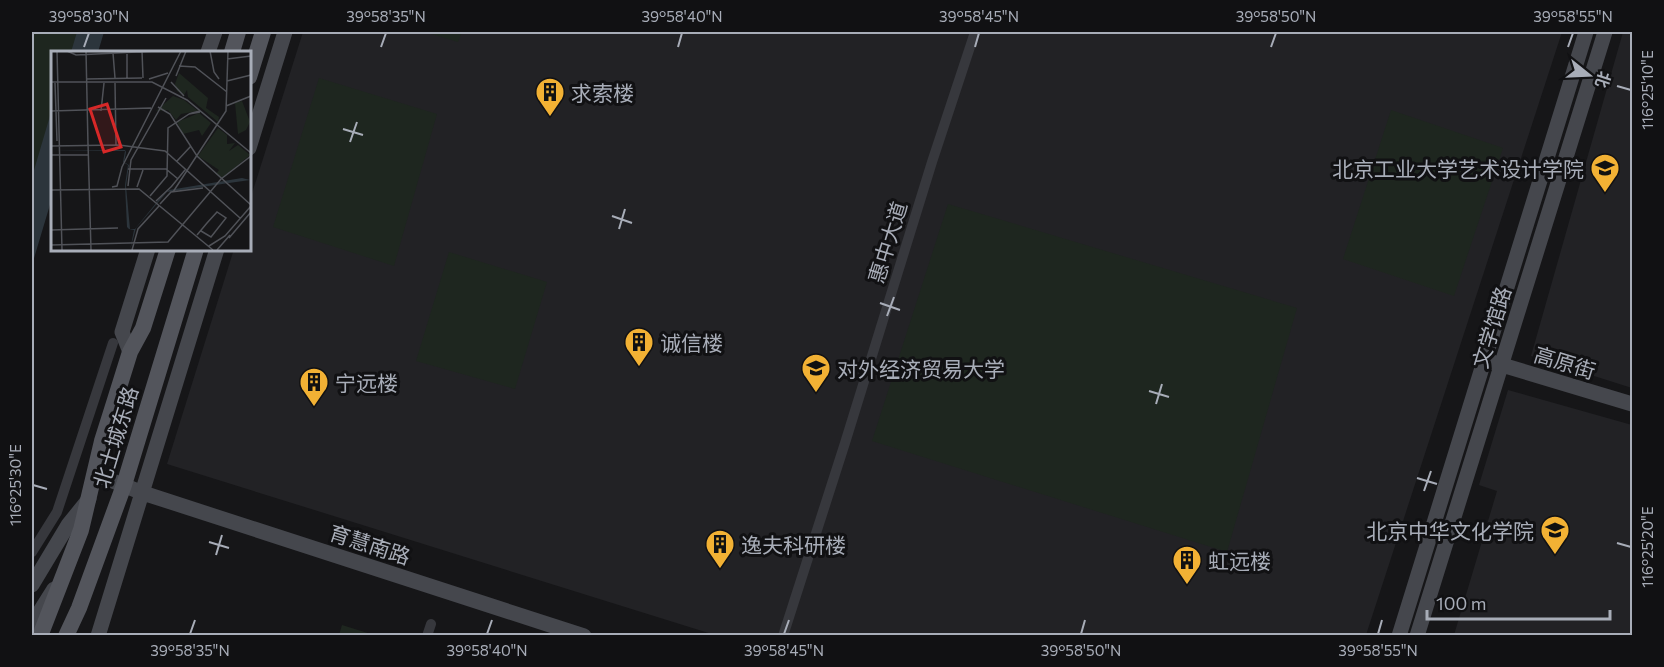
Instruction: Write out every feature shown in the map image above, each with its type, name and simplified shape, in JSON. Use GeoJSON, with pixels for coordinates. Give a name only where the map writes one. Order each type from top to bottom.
{"type":"FeatureCollection","features":[{"type":"Feature","properties":{"kind":"main road"},"geometry":{"type":"LineString","coordinates":[[232,51],[238,32]]}},
{"type":"Feature","properties":{"kind":"main road"},"geometry":{"type":"LineString","coordinates":[[250,74],[263,32]]}},
{"type":"Feature","properties":{"kind":"main road","name":"北土城东路"},"geometry":{"type":"LineString","coordinates":[[40,636],[81,530],[102,441],[130,352],[143,328],[168,250]]}},
{"type":"Feature","properties":{"kind":"main road","name":"北土城东路"},"geometry":{"type":"LineString","coordinates":[[66,636],[80,608],[124,485],[196,250]]}},
{"type":"Feature","properties":{"kind":"main road"},"geometry":{"type":"LineString","coordinates":[[73,636],[80,608]]}},
{"type":"Feature","properties":{"kind":"street"},"geometry":{"type":"LineString","coordinates":[[208,51],[214,32]]}},
{"type":"Feature","properties":{"kind":"street"},"geometry":{"type":"LineString","coordinates":[[250,145],[285,32]]}},
{"type":"Feature","properties":{"kind":"street","name":"惠中大道"},"geometry":{"type":"LineString","coordinates":[[783,636],[975,32]]}},
{"type":"Feature","properties":{"kind":"street","name":"文学馆路"},"geometry":{"type":"LineString","coordinates":[[1399,636],[1586,32]]}},
{"type":"Feature","properties":{"kind":"street","name":"文学馆路"},"geometry":{"type":"LineString","coordinates":[[1417,636],[1605,32]]}},
{"type":"Feature","properties":{"kind":"street"},"geometry":{"type":"LineString","coordinates":[[130,352],[122,332],[148,250]]}},
{"type":"Feature","properties":{"kind":"street"},"geometry":{"type":"LineString","coordinates":[[99,634],[217,250]]}},
{"type":"Feature","properties":{"kind":"street"},"geometry":{"type":"LineString","coordinates":[[32,552],[57,512],[113,343]]}},
{"type":"Feature","properties":{"kind":"street","name":"高原街"},"geometry":{"type":"LineString","coordinates":[[1485,360],[1632,404]]}},
{"type":"Feature","properties":{"kind":"street","name":"育慧南路"},"geometry":{"type":"LineString","coordinates":[[95,474],[144,493],[584,636]]}},
{"type":"Feature","properties":{"kind":"street"},"geometry":{"type":"LineString","coordinates":[[32,585],[68,525],[89,499]]}},
{"type":"Feature","properties":{"kind":"street"},"geometry":{"type":"LineString","coordinates":[[32,624],[67,568]]}},
{"type":"Feature","properties":{"kind":"street"},"geometry":{"type":"LineString","coordinates":[[427,636],[431,624]]}},
{"type":"Feature","properties":{"kind":"shaded area"},"geometry":{"type":"Polygon","coordinates":[[[32,32],[85,32],[79,51],[51,51],[51,140],[32,204],[32,32]]]}},
{"type":"Feature","properties":{"kind":"shaded area"},"geometry":{"type":"Polygon","coordinates":[[[77,32],[104,32],[98,51],[71,51],[77,32]]]}},
{"type":"Feature","properties":{"kind":"shaded area","name":"对外经济贸易大学"},"geometry":{"type":"Polygon","coordinates":[[[303,32],[1562,32],[1366,635],[715,635],[167,464],[234,250],[250,250],[250,200],[303,32]]]}},
{"type":"Feature","properties":{"kind":"shaded area"},"geometry":{"type":"Polygon","coordinates":[[[425,32],[462,32],[458,42],[425,32]]]}},
{"type":"Feature","properties":{"kind":"shaded area","name":"北京工业大学艺术设计学院"},"geometry":{"type":"Polygon","coordinates":[[[1623,32],[1632,32],[1632,388],[1531,356],[1623,32]]]}},
{"type":"Feature","properties":{"kind":"shaded area"},"geometry":{"type":"Polygon","coordinates":[[[319,78],[437,114],[394,266],[273,227],[319,78]]]}},
{"type":"Feature","properties":{"kind":"shaded area"},"geometry":{"type":"Polygon","coordinates":[[[1391,110],[1503,148],[1454,296],[1343,259],[1391,110]]]}},
{"type":"Feature","properties":{"kind":"shaded area"},"geometry":{"type":"Polygon","coordinates":[[[51,112],[51,201],[32,265],[32,177],[51,112]]]}},
{"type":"Feature","properties":{"kind":"shaded area"},"geometry":{"type":"Polygon","coordinates":[[[948,204],[1297,308],[1227,552],[872,441],[948,204]]]}},
{"type":"Feature","properties":{"kind":"shaded area"},"geometry":{"type":"Polygon","coordinates":[[[449,252],[547,282],[515,389],[416,361],[449,252]]]}},
{"type":"Feature","properties":{"kind":"shaded area","name":"北京中华文化学院"},"geometry":{"type":"Polygon","coordinates":[[[1508,390],[1632,425],[1632,635],[1454,635],[1497,491],[1479,485],[1508,390]]]}},
{"type":"Feature","properties":{"kind":"shaded area"},"geometry":{"type":"Polygon","coordinates":[[[342,625],[374,635],[339,635],[342,625]]]}},
{"type":"Feature","properties":{"kind":"place","name":"求索楼"},"geometry":{"type":"Point","coordinates":[550,118]}},
{"type":"Feature","properties":{"kind":"place","name":"北京工业大学艺术设计学院"},"geometry":{"type":"Point","coordinates":[1605,194]}},
{"type":"Feature","properties":{"kind":"place","name":"诚信楼"},"geometry":{"type":"Point","coordinates":[639,368]}},
{"type":"Feature","properties":{"kind":"place","name":"对外经济贸易大学"},"geometry":{"type":"Point","coordinates":[816,394]}},
{"type":"Feature","properties":{"kind":"place","name":"宁远楼"},"geometry":{"type":"Point","coordinates":[314,408]}},
{"type":"Feature","properties":{"kind":"place","name":"北京中华文化学院"},"geometry":{"type":"Point","coordinates":[1555,556]}},
{"type":"Feature","properties":{"kind":"place","name":"逸夫科研楼"},"geometry":{"type":"Point","coordinates":[720,570]}},
{"type":"Feature","properties":{"kind":"place","name":"虹远楼"},"geometry":{"type":"Point","coordinates":[1187,586]}}]}
